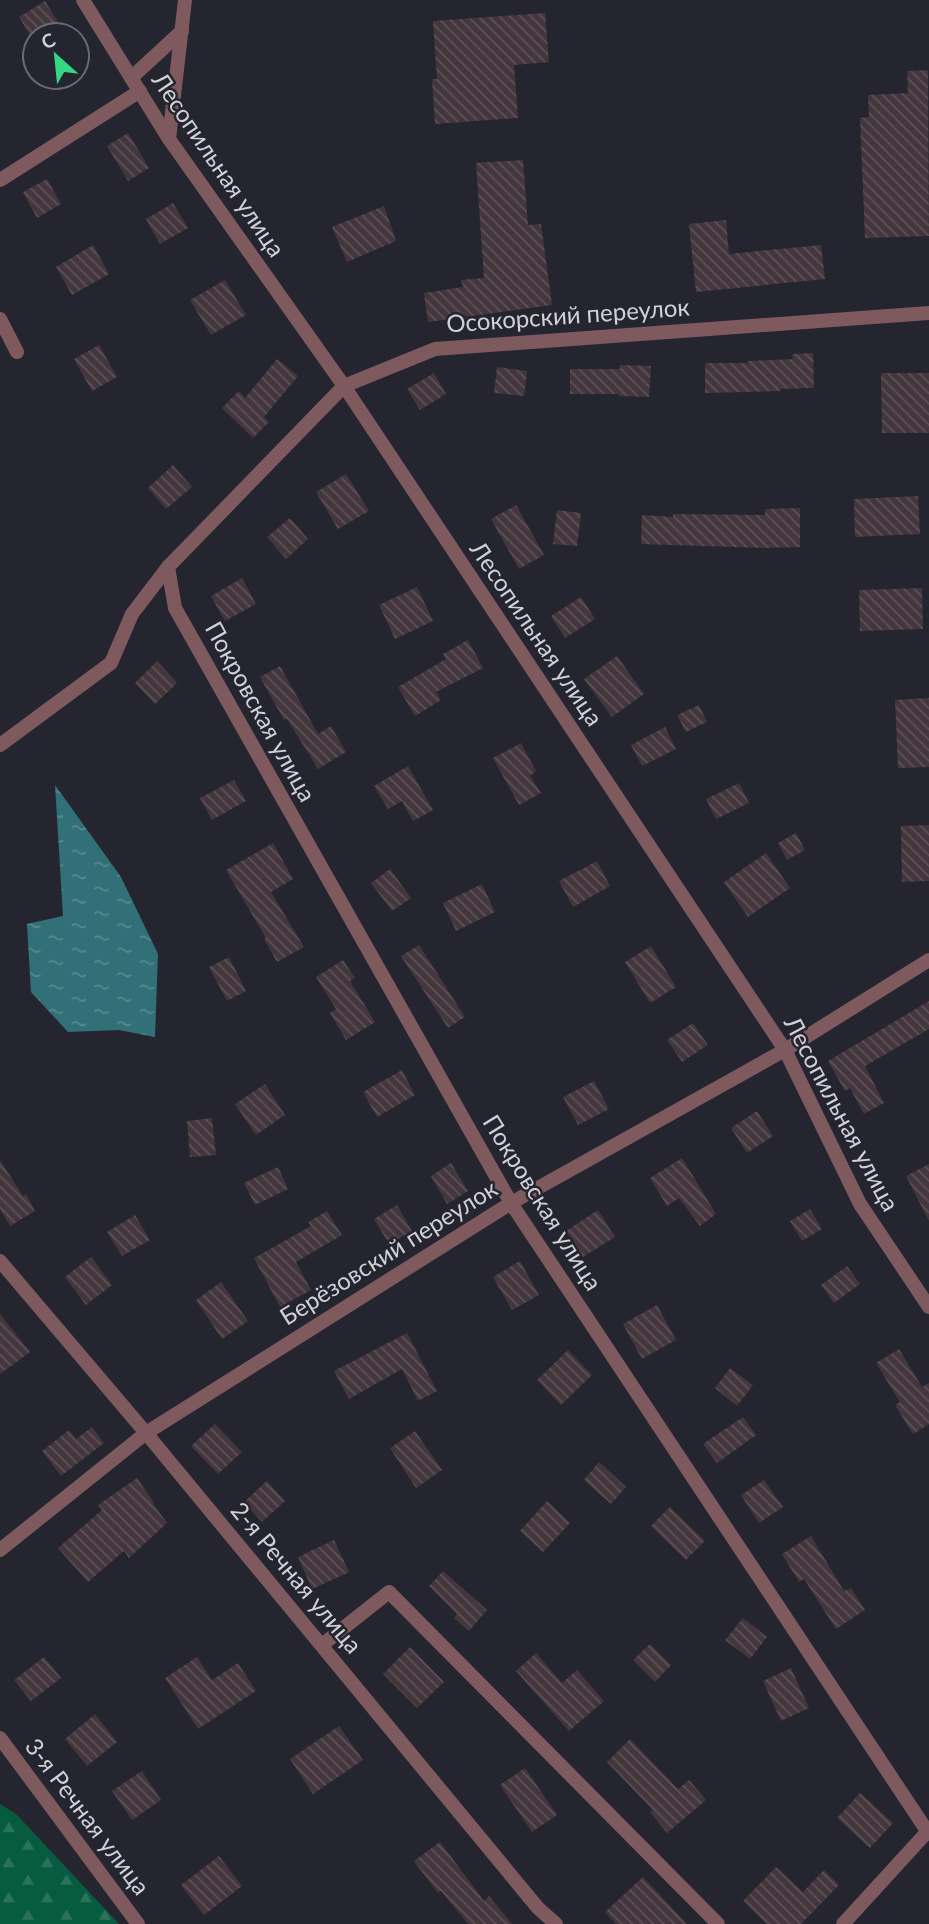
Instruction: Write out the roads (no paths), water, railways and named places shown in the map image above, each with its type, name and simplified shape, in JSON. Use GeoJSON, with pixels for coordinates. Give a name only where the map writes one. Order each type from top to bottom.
{"type":"FeatureCollection","features":[{"type":"Feature","properties":{"kind":"street","name":"Лесопильная улица"},"geometry":{"type":"LineString","coordinates":[[83,0],[169,139],[344,386],[785,1050],[860,1204],[929,1307]]}},
{"type":"Feature","properties":{"kind":"street"},"geometry":{"type":"LineString","coordinates":[[169,139],[185,0]]}},
{"type":"Feature","properties":{"kind":"street"},"geometry":{"type":"LineString","coordinates":[[131,78],[182,31]]}},
{"type":"Feature","properties":{"kind":"street"},"geometry":{"type":"LineString","coordinates":[[0,180],[140,91]]}},
{"type":"Feature","properties":{"kind":"street","name":"Осокорский переулок"},"geometry":{"type":"LineString","coordinates":[[0,746],[111,663],[132,614],[168,567],[344,386],[435,349],[929,313]]}},
{"type":"Feature","properties":{"kind":"street"},"geometry":{"type":"LineString","coordinates":[[0,319],[17,352]]}},
{"type":"Feature","properties":{"kind":"street","name":"Покровская улица"},"geometry":{"type":"LineString","coordinates":[[168,567],[175,608],[511,1203],[928,1832]]}},
{"type":"Feature","properties":{"kind":"street","name":"Берёзовский переулок"},"geometry":{"type":"LineString","coordinates":[[0,1549],[146,1433],[511,1203],[785,1050],[929,960]]}},
{"type":"Feature","properties":{"kind":"street","name":"2-я Речная улица"},"geometry":{"type":"LineString","coordinates":[[0,1261],[322,1644],[538,1908],[556,1924]]}},
{"type":"Feature","properties":{"kind":"street"},"geometry":{"type":"LineString","coordinates":[[322,1644],[389,1592],[718,1924]]}},
{"type":"Feature","properties":{"kind":"street","name":"3-я Речная улица"},"geometry":{"type":"LineString","coordinates":[[0,1738],[138,1924]]}},
{"type":"Feature","properties":{"kind":"street"},"geometry":{"type":"LineString","coordinates":[[843,1924],[928,1832]]}},
{"type":"Feature","properties":{"kind":"water"},"geometry":{"type":"Polygon","coordinates":[[[55,785],[121,877],[158,954],[155,1037],[119,1030],[68,1032],[31,992],[27,924],[63,916],[55,785]]]}}]}
